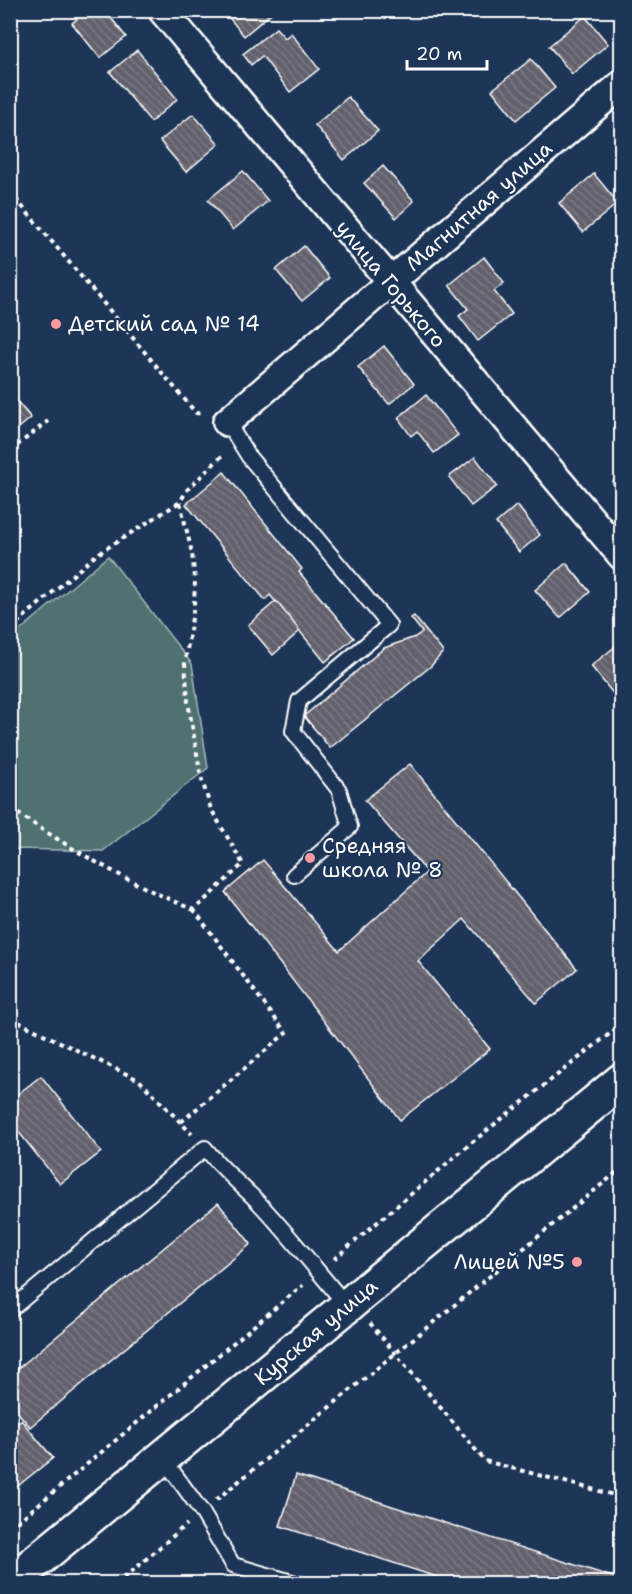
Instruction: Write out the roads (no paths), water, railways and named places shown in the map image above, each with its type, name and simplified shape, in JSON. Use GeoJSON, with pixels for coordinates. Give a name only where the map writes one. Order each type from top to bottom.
{"type":"FeatureCollection","features":[{"type":"Feature","properties":{"kind":"main road","name":"Курская улица"},"geometry":{"type":"LineString","coordinates":[[10,1583],[621,1080]]}},
{"type":"Feature","properties":{"kind":"street","name":"улица Горького"},"geometry":{"type":"LineString","coordinates":[[162,10],[389,283],[621,556]]}},
{"type":"Feature","properties":{"kind":"street","name":"Магнитная улица"},"geometry":{"type":"LineString","coordinates":[[229,422],[621,84]]}},
{"type":"Feature","properties":{"kind":"lane"},"geometry":{"type":"LineString","coordinates":[[229,422],[249,457],[389,625],[299,701],[292,731],[339,790],[350,827],[294,875]]}},
{"type":"Feature","properties":{"kind":"lane"},"geometry":{"type":"LineString","coordinates":[[10,1310],[205,1148],[220,1167],[295,1242],[349,1304]]}},
{"type":"Feature","properties":{"kind":"lane"},"geometry":{"type":"LineString","coordinates":[[164,1458],[202,1512],[233,1565],[299,1584]]}},
{"type":"Feature","properties":{"kind":"place","name":"Детский сад № 14"},"geometry":{"type":"Point","coordinates":[56,324]}},
{"type":"Feature","properties":{"kind":"place","name":"Cредняя школа № 8"},"geometry":{"type":"Point","coordinates":[310,858]}},
{"type":"Feature","properties":{"kind":"place","name":"Лицей №5"},"geometry":{"type":"Point","coordinates":[577,1262]}}]}
